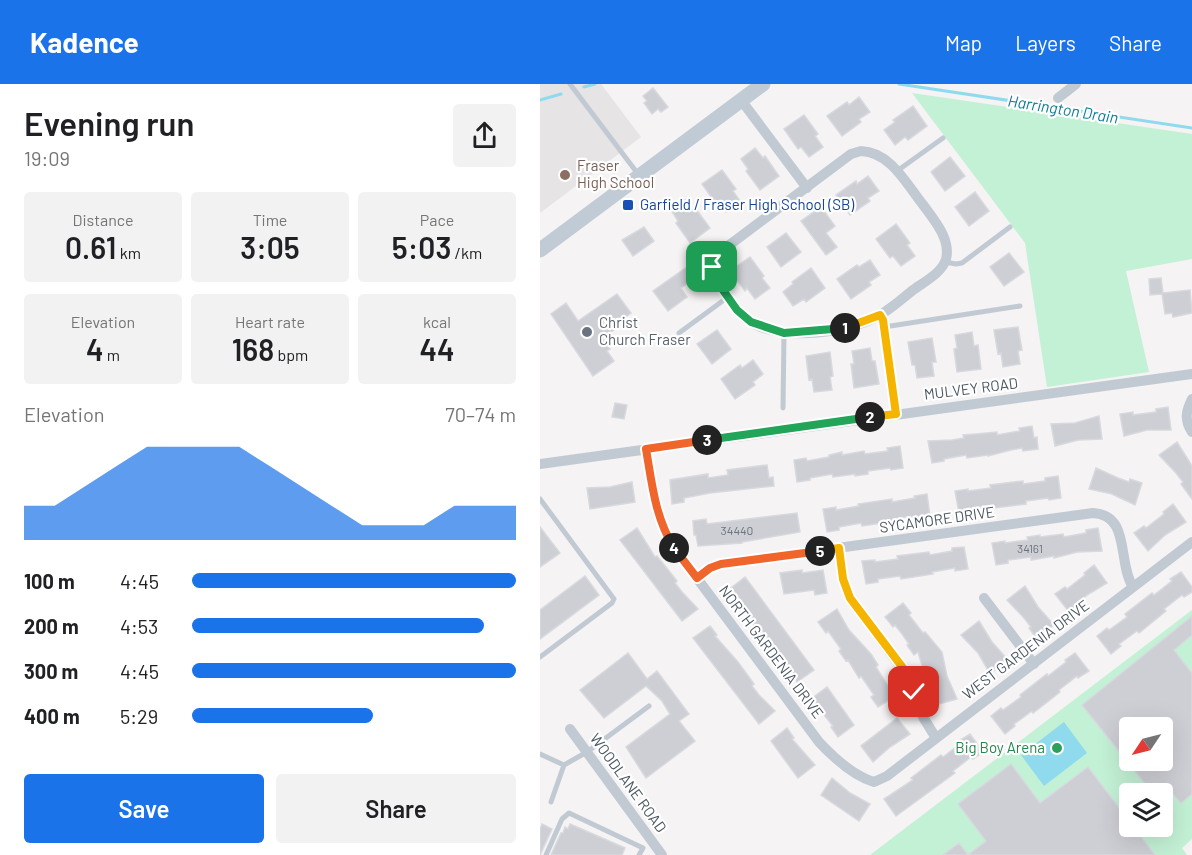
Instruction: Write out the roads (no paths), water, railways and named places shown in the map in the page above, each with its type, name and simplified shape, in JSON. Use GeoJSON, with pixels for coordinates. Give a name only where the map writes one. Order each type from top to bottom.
{"type":"FeatureCollection","features":[{"type":"Feature","properties":{"kind":"main road"},"geometry":{"type":"LineString","coordinates":[[540,250],[763,84]]}},
{"type":"Feature","properties":{"kind":"street"},"geometry":{"type":"LineString","coordinates":[[1058,98],[1076,84]]}},
{"type":"Feature","properties":{"kind":"street"},"geometry":{"type":"LineString","coordinates":[[741,100],[807,188]]}},
{"type":"Feature","properties":{"kind":"street"},"geometry":{"type":"LineString","coordinates":[[861,151],[878,154],[897,171],[938,226],[946,248],[945,262],[931,278],[880,315],[841,329],[784,333],[751,322],[737,310],[718,283],[712,267],[720,252],[851,154],[861,151]]}},
{"type":"Feature","properties":{"kind":"street"},"geometry":{"type":"LineString","coordinates":[[880,315],[884,327],[896,414]]}},
{"type":"Feature","properties":{"kind":"street","name":"MULVEY ROAD"},"geometry":{"type":"LineString","coordinates":[[540,464],[1192,374]]}},
{"type":"Feature","properties":{"kind":"street"},"geometry":{"type":"LineString","coordinates":[[1192,399],[1186,412],[1186,419],[1192,432]]}},
{"type":"Feature","properties":{"kind":"street","name":"NORTH GARDENIA DRIVE"},"geometry":{"type":"LineString","coordinates":[[646,449],[656,509],[661,525],[676,550],[828,752],[864,778],[878,782]]}},
{"type":"Feature","properties":{"kind":"street","name":"SYCAMORE DRIVE"},"geometry":{"type":"LineString","coordinates":[[697,578],[710,568],[721,564],[1083,514],[1101,514],[1110,517],[1118,530],[1126,571],[1133,587]]}},
{"type":"Feature","properties":{"kind":"street","name":"WEST GARDENIA DRIVE"},"geometry":{"type":"LineString","coordinates":[[878,782],[1192,542]]}},
{"type":"Feature","properties":{"kind":"street"},"geometry":{"type":"LineString","coordinates":[[839,548],[843,579],[850,598],[908,677],[923,717],[936,738]]}},
{"type":"Feature","properties":{"kind":"street"},"geometry":{"type":"LineString","coordinates":[[984,598],[1034,664]]}},
{"type":"Feature","properties":{"kind":"street","name":"WOODLANE ROAD"},"geometry":{"type":"LineString","coordinates":[[570,729],[647,844],[662,855]]}},
{"type":"Feature","properties":{"kind":"lane"},"geometry":{"type":"LineString","coordinates":[[570,84],[640,176]]}},
{"type":"Feature","properties":{"kind":"lane"},"geometry":{"type":"LineString","coordinates":[[897,171],[943,138]]}},
{"type":"Feature","properties":{"kind":"lane"},"geometry":{"type":"LineString","coordinates":[[945,262],[956,264],[962,262],[1010,227]]}},
{"type":"Feature","properties":{"kind":"lane"},"geometry":{"type":"LineString","coordinates":[[679,333],[728,297]]}},
{"type":"Feature","properties":{"kind":"lane"},"geometry":{"type":"LineString","coordinates":[[884,327],[1020,306]]}},
{"type":"Feature","properties":{"kind":"lane"},"geometry":{"type":"LineString","coordinates":[[783,408],[784,333]]}},
{"type":"Feature","properties":{"kind":"lane"},"geometry":{"type":"LineString","coordinates":[[540,499],[614,600],[540,657]]}},
{"type":"Feature","properties":{"kind":"lane"},"geometry":{"type":"LineString","coordinates":[[551,802],[564,765],[587,752],[650,706]]}},
{"type":"Feature","properties":{"kind":"lane"},"geometry":{"type":"LineString","coordinates":[[540,754],[564,765]]}},
{"type":"Feature","properties":{"kind":"lane"},"geometry":{"type":"LineString","coordinates":[[546,855],[562,819],[569,813],[647,844],[639,855]]}},
{"type":"Feature","properties":{"kind":"water"},"geometry":{"type":"Polygon","coordinates":[[[1064,722],[1087,753],[1044,786],[1021,755],[1064,722]]]}},
{"type":"Feature","properties":{"kind":"waterway","name":"Harrington Drain"},"geometry":{"type":"LineString","coordinates":[[584,87],[595,84]]}},
{"type":"Feature","properties":{"kind":"waterway","name":"Harrington Drain"},"geometry":{"type":"LineString","coordinates":[[899,84],[1192,128]]}},
{"type":"Feature","properties":{"kind":"waterway","name":"Harrington Drain"},"geometry":{"type":"LineString","coordinates":[[540,100],[561,94]]}},
{"type":"Feature","properties":{"kind":"place","name":"Fraser High School"},"geometry":{"type":"Point","coordinates":[565,175]}},
{"type":"Feature","properties":{"kind":"place","name":"Garfield / Fraser High School (SB)"},"geometry":{"type":"Point","coordinates":[628,205]}},
{"type":"Feature","properties":{"kind":"place","name":"Christ Church Fraser"},"geometry":{"type":"Point","coordinates":[587,332]}},
{"type":"Feature","properties":{"kind":"place","name":"Big Boy Arena"},"geometry":{"type":"Point","coordinates":[1057,748]}}]}
